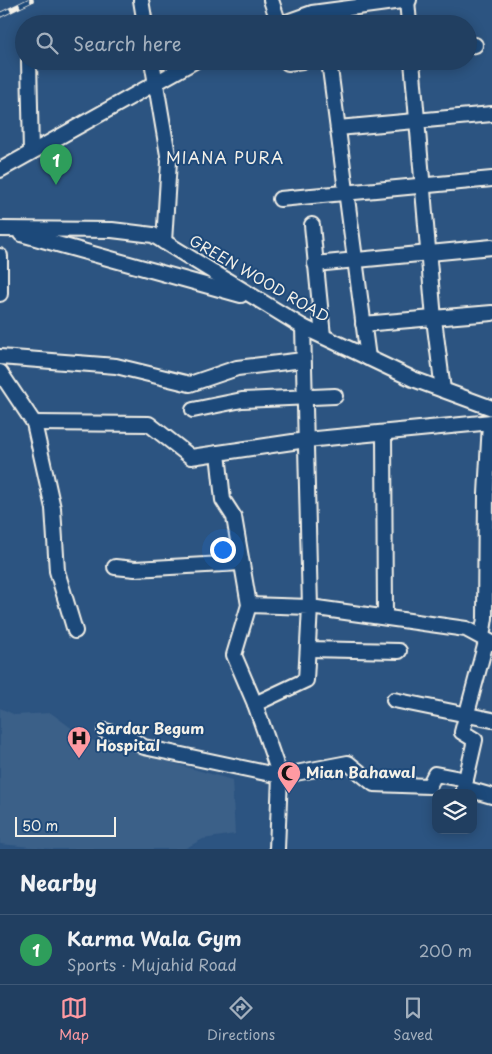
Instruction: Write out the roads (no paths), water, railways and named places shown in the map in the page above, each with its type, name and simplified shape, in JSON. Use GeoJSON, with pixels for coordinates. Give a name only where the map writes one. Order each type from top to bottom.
{"type":"FeatureCollection","features":[{"type":"Feature","properties":{"kind":"street"},"geometry":{"type":"LineString","coordinates":[[141,0],[144,15]]}},
{"type":"Feature","properties":{"kind":"street"},"geometry":{"type":"LineString","coordinates":[[271,0],[277,15]]}},
{"type":"Feature","properties":{"kind":"street"},"geometry":{"type":"LineString","coordinates":[[306,15],[408,0],[409,15]]}},
{"type":"Feature","properties":{"kind":"street"},"geometry":{"type":"LineString","coordinates":[[29,70],[31,152]]}},
{"type":"Feature","properties":{"kind":"street"},"geometry":{"type":"LineString","coordinates":[[154,70],[168,161],[164,242]]}},
{"type":"Feature","properties":{"kind":"street"},"geometry":{"type":"LineString","coordinates":[[0,170],[178,70]]}},
{"type":"Feature","properties":{"kind":"street"},"geometry":{"type":"LineString","coordinates":[[330,70],[368,358]]}},
{"type":"Feature","properties":{"kind":"street"},"geometry":{"type":"LineString","coordinates":[[413,70],[434,319],[443,390]]}},
{"type":"Feature","properties":{"kind":"street"},"geometry":{"type":"LineString","coordinates":[[338,128],[492,114]]}},
{"type":"Feature","properties":{"kind":"street"},"geometry":{"type":"LineString","coordinates":[[280,198],[492,179]]}},
{"type":"Feature","properties":{"kind":"street"},"geometry":{"type":"LineString","coordinates":[[312,225],[322,336]]}},
{"type":"Feature","properties":{"kind":"street"},"geometry":{"type":"LineString","coordinates":[[2,229],[258,299]]}},
{"type":"Feature","properties":{"kind":"street","name":"GREEN WOOD ROAD"},"geometry":{"type":"LineString","coordinates":[[2,229],[120,230],[153,236],[303,327],[414,379],[492,408]]}},
{"type":"Feature","properties":{"kind":"street"},"geometry":{"type":"LineString","coordinates":[[315,264],[492,248]]}},
{"type":"Feature","properties":{"kind":"street"},"geometry":{"type":"LineString","coordinates":[[0,256],[0,294]]}},
{"type":"Feature","properties":{"kind":"street"},"geometry":{"type":"LineString","coordinates":[[363,324],[492,313]]}},
{"type":"Feature","properties":{"kind":"street"},"geometry":{"type":"LineString","coordinates":[[255,704],[306,680],[310,607],[303,327]]}},
{"type":"Feature","properties":{"kind":"street"},"geometry":{"type":"LineString","coordinates":[[0,356],[116,366],[190,384],[237,368],[303,360]]}},
{"type":"Feature","properties":{"kind":"street"},"geometry":{"type":"LineString","coordinates":[[0,372],[34,424],[53,508],[57,571],[75,631]]}},
{"type":"Feature","properties":{"kind":"street"},"geometry":{"type":"LineString","coordinates":[[193,410],[242,400],[335,396]]}},
{"type":"Feature","properties":{"kind":"street"},"geometry":{"type":"LineString","coordinates":[[34,424],[150,424],[191,457],[306,440],[491,423],[487,641],[462,732],[475,740],[464,788],[492,796]]}},
{"type":"Feature","properties":{"kind":"street"},"geometry":{"type":"LineString","coordinates":[[384,434],[385,616]]}},
{"type":"Feature","properties":{"kind":"street"},"geometry":{"type":"LineString","coordinates":[[218,454],[223,500],[234,517],[249,605],[234,655],[255,704],[280,776],[277,849]]}},
{"type":"Feature","properties":{"kind":"street"},"geometry":{"type":"LineString","coordinates":[[114,567],[135,569],[241,563]]}},
{"type":"Feature","properties":{"kind":"street"},"geometry":{"type":"LineString","coordinates":[[249,605],[310,607],[385,616],[466,629],[487,641]]}},
{"type":"Feature","properties":{"kind":"street"},"geometry":{"type":"LineString","coordinates":[[308,649],[399,651]]}},
{"type":"Feature","properties":{"kind":"street"},"geometry":{"type":"LineString","coordinates":[[394,700],[466,713],[492,720]]}},
{"type":"Feature","properties":{"kind":"street"},"geometry":{"type":"LineString","coordinates":[[105,731],[125,736],[144,747],[280,776],[348,763],[374,784],[429,786],[435,774],[466,780]]}},
{"type":"Feature","properties":{"kind":"railway"},"geometry":{"type":"LineString","coordinates":[[0,15],[31,0]]}},
{"type":"Feature","properties":{"kind":"place","name":"Karma Wala Gym"},"geometry":{"type":"Point","coordinates":[56,185]}},
{"type":"Feature","properties":{"kind":"place","name":"Sardar Begum Hospital"},"geometry":{"type":"Point","coordinates":[79,759]}},
{"type":"Feature","properties":{"kind":"place","name":"Mian Bahawal"},"geometry":{"type":"Point","coordinates":[289,794]}},
{"type":"Feature","properties":{"kind":"district","name":"MIANA PURA"},"geometry":{"type":"Point","coordinates":[225,158]}}]}
